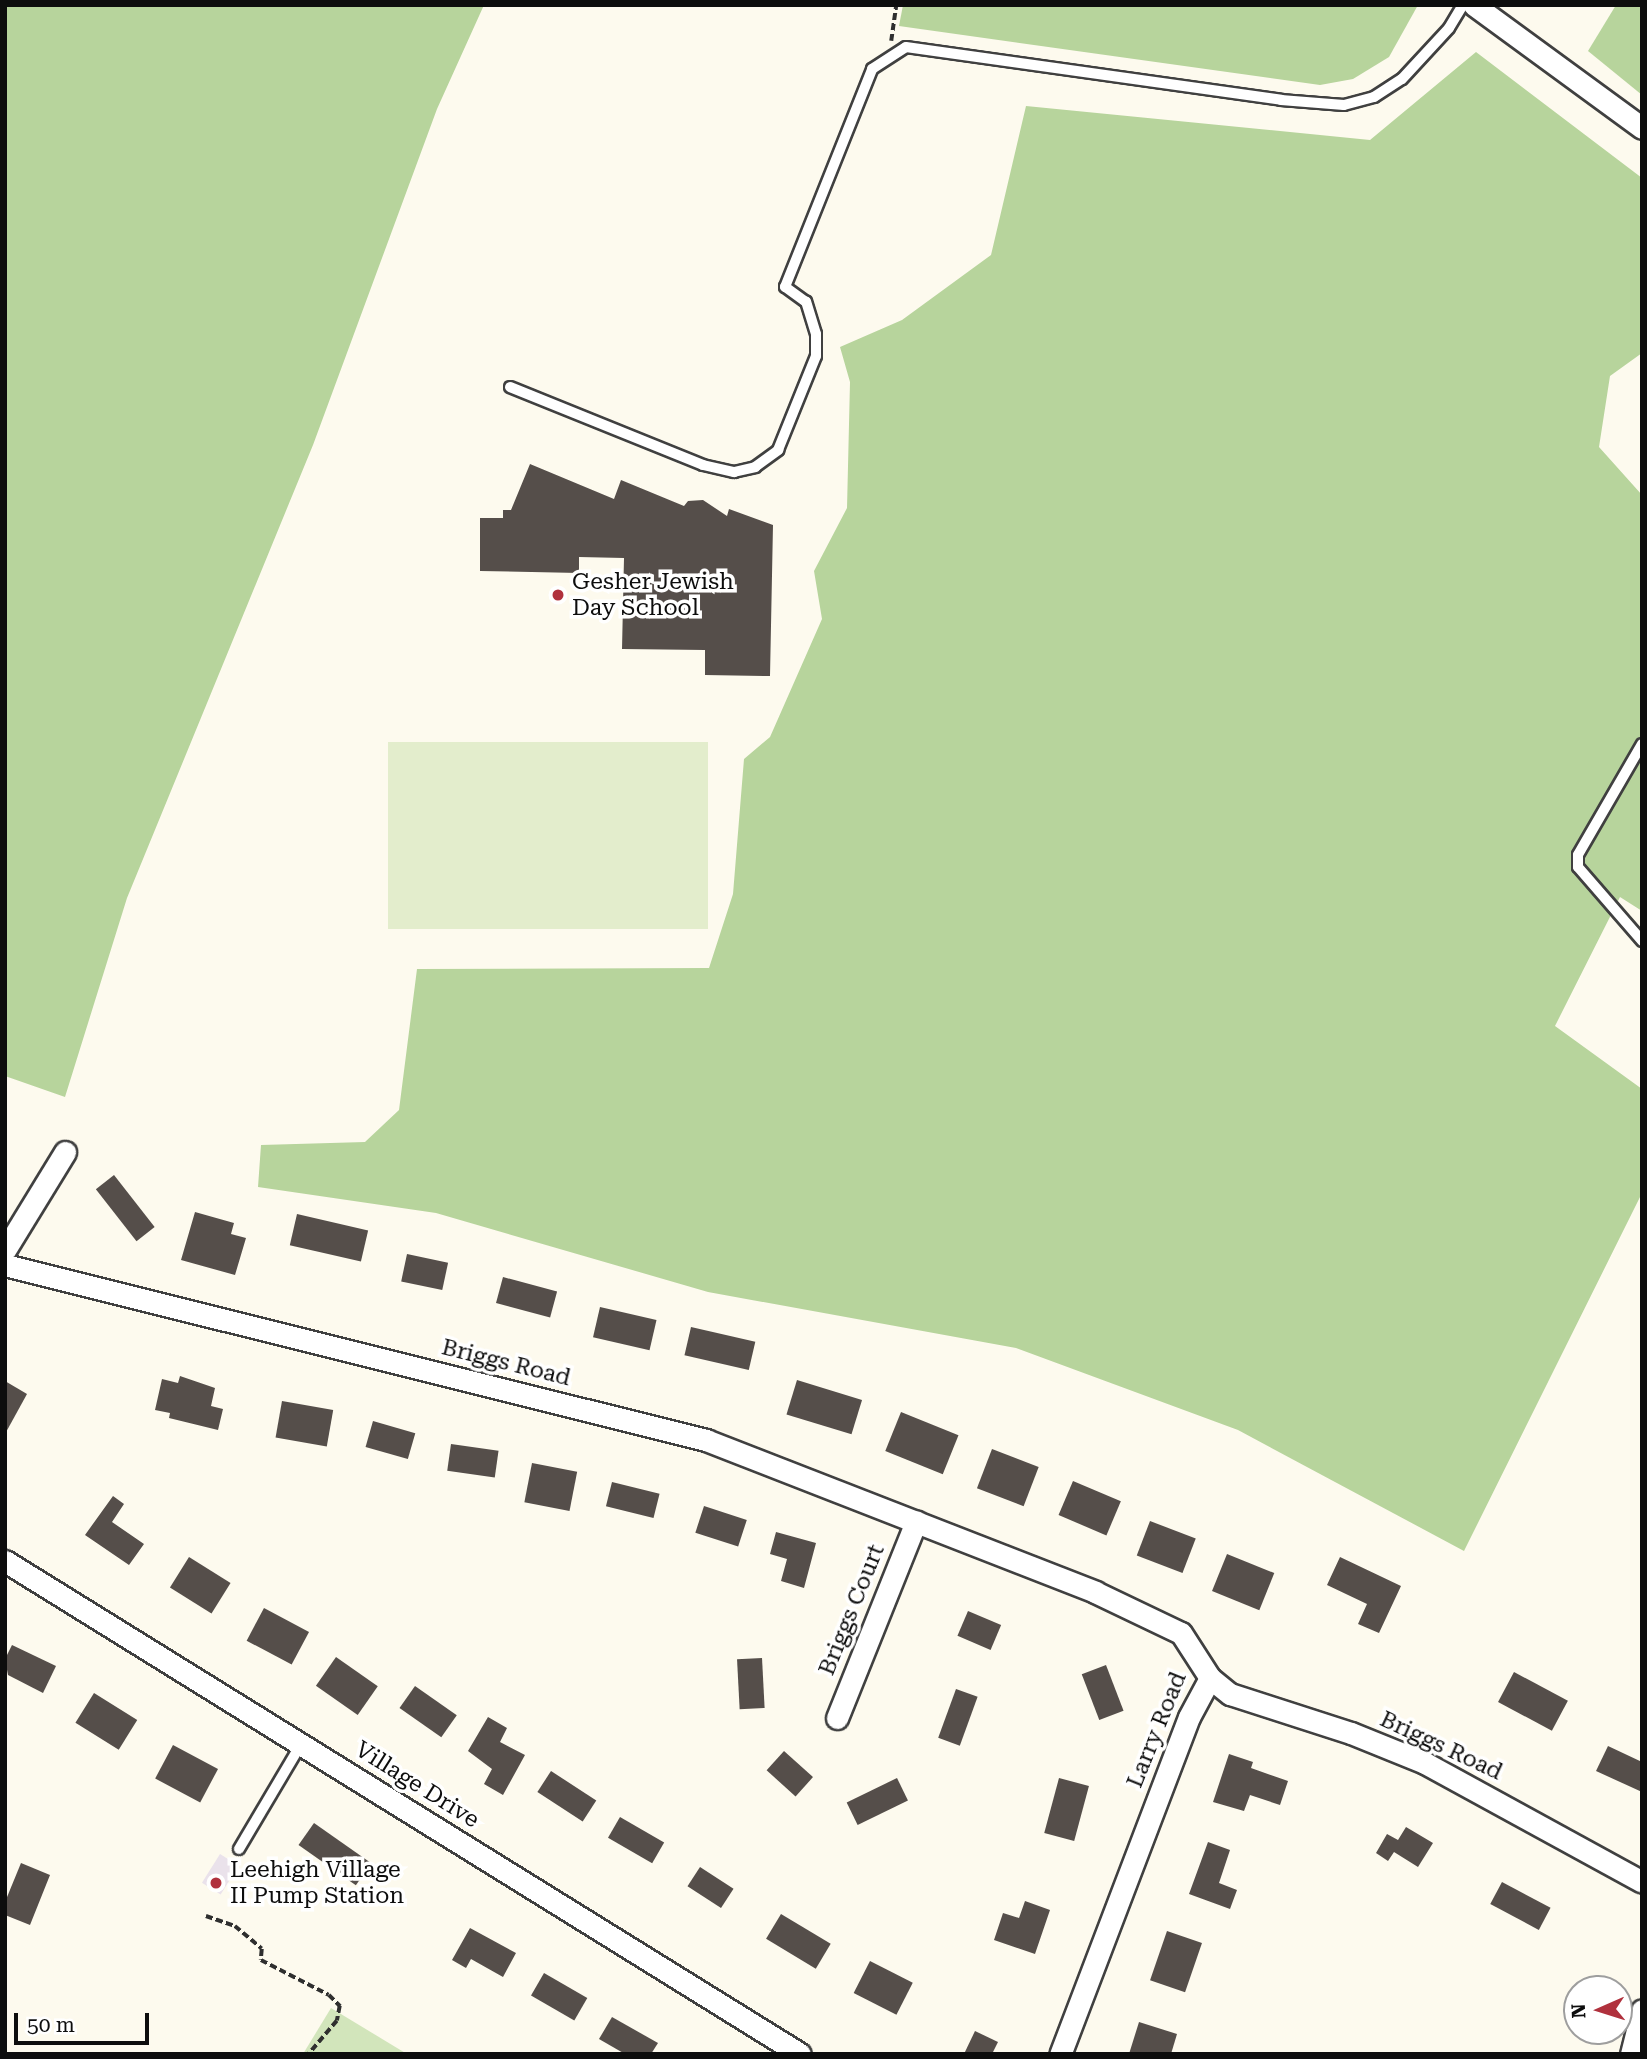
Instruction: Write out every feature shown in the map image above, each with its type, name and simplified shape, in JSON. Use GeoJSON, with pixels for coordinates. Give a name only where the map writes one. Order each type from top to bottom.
{"type":"FeatureCollection","features":[{"type":"Feature","properties":{"kind":"street"},"geometry":{"type":"LineString","coordinates":[[1474,5],[1642,128]]}},
{"type":"Feature","properties":{"kind":"street"},"geometry":{"type":"LineString","coordinates":[[5,1250],[65,1152]]}},
{"type":"Feature","properties":{"kind":"street","name":"Briggs Road"},"geometry":{"type":"LineString","coordinates":[[5,1265],[706,1440],[982,1547]]}},
{"type":"Feature","properties":{"kind":"street","name":"Briggs Court"},"geometry":{"type":"LineString","coordinates":[[837,1718],[916,1521]]}},
{"type":"Feature","properties":{"kind":"street","name":"Larry Road"},"geometry":{"type":"LineString","coordinates":[[982,1547],[1166,1623],[1192,1646],[1210,1678],[1189,1717],[1060,2054]]}},
{"type":"Feature","properties":{"kind":"street","name":"Village Drive"},"geometry":{"type":"LineString","coordinates":[[5,1561],[800,2054]]}},
{"type":"Feature","properties":{"kind":"street","name":"Briggs Road"},"geometry":{"type":"LineString","coordinates":[[1210,1678],[1230,1694],[1351,1733],[1425,1763],[1642,1882]]}},
{"type":"Feature","properties":{"kind":"street"},"geometry":{"type":"LineString","coordinates":[[1631,2054],[1642,2010]]}},
{"type":"Feature","properties":{"kind":"lane"},"geometry":{"type":"LineString","coordinates":[[510,387],[703,464],[734,471],[755,467],[778,450],[816,356],[816,334],[806,302],[785,287],[872,69],[906,47],[1281,100],[1344,105],[1374,97],[1402,79],[1449,28],[1463,5]]}},
{"type":"Feature","properties":{"kind":"lane"},"geometry":{"type":"LineString","coordinates":[[1642,744],[1578,855],[1578,867],[1642,941]]}},
{"type":"Feature","properties":{"kind":"lane"},"geometry":{"type":"LineString","coordinates":[[239,1849],[301,1744]]}},
{"type":"Feature","properties":{"kind":"path"},"geometry":{"type":"LineString","coordinates":[[889,58],[896,5]]}},
{"type":"Feature","properties":{"kind":"path"},"geometry":{"type":"LineString","coordinates":[[206,1916],[235,1926],[262,1949],[261,1960],[329,1994],[340,2006],[337,2021],[309,2054]]}},
{"type":"Feature","properties":{"kind":"shaded area"},"geometry":{"type":"Polygon","coordinates":[[[220,1854],[239,1866],[221,1894],[202,1883],[220,1854]]]}},
{"type":"Feature","properties":{"kind":"green space"},"geometry":{"type":"Polygon","coordinates":[[[5,5],[484,5],[437,109],[313,445],[127,898],[65,1097],[5,1076],[5,5]]]}},
{"type":"Feature","properties":{"kind":"green space"},"geometry":{"type":"Polygon","coordinates":[[[903,5],[1418,5],[1389,57],[1353,79],[1320,85],[899,26],[903,5]]]}},
{"type":"Feature","properties":{"kind":"green space"},"geometry":{"type":"Polygon","coordinates":[[[1616,5],[1642,5],[1642,95],[1588,51],[1616,5]]]}},
{"type":"Feature","properties":{"kind":"green space"},"geometry":{"type":"Polygon","coordinates":[[[1476,52],[1642,178],[1642,353],[1610,376],[1599,447],[1642,495],[1642,911],[1620,897],[1555,1026],[1642,1089],[1642,1193],[1464,1551],[1238,1430],[1016,1348],[708,1292],[436,1213],[258,1187],[261,1145],[365,1142],[399,1110],[417,969],[709,968],[733,894],[744,759],[770,737],[822,619],[814,571],[847,508],[850,382],[840,347],[902,320],[991,255],[1026,106],[1370,140],[1476,52]]]}},
{"type":"Feature","properties":{"kind":"green space"},"geometry":{"type":"Polygon","coordinates":[[[388,742],[708,742],[708,929],[388,929],[388,742]]]}},
{"type":"Feature","properties":{"kind":"green space"},"geometry":{"type":"Polygon","coordinates":[[[331,2008],[407,2054],[303,2054],[331,2008]]]}},
{"type":"Feature","properties":{"kind":"building"},"geometry":{"type":"Polygon","coordinates":[[[530,464],[614,499],[621,480],[684,506],[688,501],[703,500],[727,516],[729,509],[773,525],[770,676],[705,675],[705,650],[622,649],[624,558],[579,557],[579,573],[480,571],[480,518],[503,518],[503,510],[511,510],[530,464]]]}},
{"type":"Feature","properties":{"kind":"building"},"geometry":{"type":"Polygon","coordinates":[[[114,1175],[155,1227],[137,1241],[96,1189],[114,1175]]]}},
{"type":"Feature","properties":{"kind":"building"},"geometry":{"type":"Polygon","coordinates":[[[195,1212],[234,1223],[231,1234],[246,1238],[235,1275],[181,1260],[195,1212]]]}},
{"type":"Feature","properties":{"kind":"building"},"geometry":{"type":"Polygon","coordinates":[[[297,1214],[368,1230],[361,1262],[290,1245],[297,1214]]]}},
{"type":"Feature","properties":{"kind":"building"},"geometry":{"type":"Polygon","coordinates":[[[407,1254],[448,1263],[442,1290],[401,1281],[407,1254]]]}},
{"type":"Feature","properties":{"kind":"building"},"geometry":{"type":"Polygon","coordinates":[[[503,1277],[557,1291],[550,1318],[496,1303],[503,1277]]]}},
{"type":"Feature","properties":{"kind":"building"},"geometry":{"type":"Polygon","coordinates":[[[600,1307],[657,1320],[650,1350],[593,1337],[600,1307]]]}},
{"type":"Feature","properties":{"kind":"building"},"geometry":{"type":"Polygon","coordinates":[[[691,1327],[755,1342],[749,1370],[684,1355],[691,1327]]]}},
{"type":"Feature","properties":{"kind":"building"},"geometry":{"type":"Polygon","coordinates":[[[180,1376],[215,1388],[211,1406],[223,1409],[218,1430],[169,1418],[170,1413],[155,1410],[162,1379],[178,1383],[180,1376]]]}},
{"type":"Feature","properties":{"kind":"building"},"geometry":{"type":"Polygon","coordinates":[[[797,1380],[862,1400],[852,1434],[786,1414],[797,1380]]]}},
{"type":"Feature","properties":{"kind":"building"},"geometry":{"type":"Polygon","coordinates":[[[5,1381],[27,1394],[5,1434],[5,1381]]]}},
{"type":"Feature","properties":{"kind":"building"},"geometry":{"type":"Polygon","coordinates":[[[282,1401],[333,1410],[327,1446],[276,1437],[282,1401]]]}},
{"type":"Feature","properties":{"kind":"building"},"geometry":{"type":"Polygon","coordinates":[[[901,1412],[958,1435],[943,1474],[885,1451],[901,1412]]]}},
{"type":"Feature","properties":{"kind":"building"},"geometry":{"type":"Polygon","coordinates":[[[373,1421],[415,1433],[408,1459],[366,1447],[373,1421]]]}},
{"type":"Feature","properties":{"kind":"building"},"geometry":{"type":"Polygon","coordinates":[[[451,1444],[499,1451],[495,1477],[447,1471],[451,1444]]]}},
{"type":"Feature","properties":{"kind":"building"},"geometry":{"type":"Polygon","coordinates":[[[992,1449],[1039,1467],[1024,1506],[977,1488],[992,1449]]]}},
{"type":"Feature","properties":{"kind":"building"},"geometry":{"type":"Polygon","coordinates":[[[532,1463],[577,1472],[570,1511],[524,1502],[532,1463]]]}},
{"type":"Feature","properties":{"kind":"building"},"geometry":{"type":"Polygon","coordinates":[[[1073,1481],[1121,1501],[1106,1535],[1059,1515],[1073,1481]]]}},
{"type":"Feature","properties":{"kind":"building"},"geometry":{"type":"Polygon","coordinates":[[[612,1482],[660,1494],[653,1518],[606,1506],[612,1482]]]}},
{"type":"Feature","properties":{"kind":"building"},"geometry":{"type":"Polygon","coordinates":[[[113,1496],[124,1504],[112,1522],[144,1544],[129,1565],[85,1535],[113,1496]]]}},
{"type":"Feature","properties":{"kind":"building"},"geometry":{"type":"Polygon","coordinates":[[[704,1506],[747,1520],[738,1547],[695,1533],[704,1506]]]}},
{"type":"Feature","properties":{"kind":"building"},"geometry":{"type":"Polygon","coordinates":[[[1150,1521],[1196,1539],[1182,1573],[1137,1556],[1150,1521]]]}},
{"type":"Feature","properties":{"kind":"building"},"geometry":{"type":"Polygon","coordinates":[[[776,1532],[816,1543],[804,1588],[781,1581],[787,1559],[770,1554],[776,1532]]]}},
{"type":"Feature","properties":{"kind":"building"},"geometry":{"type":"Polygon","coordinates":[[[1227,1554],[1274,1573],[1259,1610],[1212,1591],[1227,1554]]]}},
{"type":"Feature","properties":{"kind":"building"},"geometry":{"type":"Polygon","coordinates":[[[189,1557],[231,1583],[211,1613],[170,1588],[189,1557]]]}},
{"type":"Feature","properties":{"kind":"building"},"geometry":{"type":"Polygon","coordinates":[[[1340,1557],[1401,1586],[1379,1633],[1358,1624],[1367,1604],[1327,1585],[1340,1557]]]}},
{"type":"Feature","properties":{"kind":"building"},"geometry":{"type":"Polygon","coordinates":[[[264,1608],[309,1632],[292,1665],[247,1641],[264,1608]]]}},
{"type":"Feature","properties":{"kind":"building"},"geometry":{"type":"Polygon","coordinates":[[[968,1611],[1001,1625],[991,1650],[957,1636],[968,1611]]]}},
{"type":"Feature","properties":{"kind":"building"},"geometry":{"type":"Polygon","coordinates":[[[12,1645],[56,1666],[43,1693],[8,1675],[5,1659],[12,1645]]]}},
{"type":"Feature","properties":{"kind":"building"},"geometry":{"type":"Polygon","coordinates":[[[336,1657],[378,1686],[358,1715],[316,1686],[336,1657]]]}},
{"type":"Feature","properties":{"kind":"building"},"geometry":{"type":"Polygon","coordinates":[[[762,1658],[765,1708],[740,1709],[737,1659],[762,1658]]]}},
{"type":"Feature","properties":{"kind":"building"},"geometry":{"type":"Polygon","coordinates":[[[1106,1665],[1124,1711],[1099,1720],[1082,1674],[1106,1665]]]}},
{"type":"Feature","properties":{"kind":"building"},"geometry":{"type":"Polygon","coordinates":[[[1514,1672],[1568,1701],[1552,1731],[1498,1702],[1514,1672]]]}},
{"type":"Feature","properties":{"kind":"building"},"geometry":{"type":"Polygon","coordinates":[[[415,1686],[457,1715],[441,1737],[400,1708],[415,1686]]]}},
{"type":"Feature","properties":{"kind":"building"},"geometry":{"type":"Polygon","coordinates":[[[956,1689],[978,1697],[960,1746],[938,1738],[956,1689]]]}},
{"type":"Feature","properties":{"kind":"building"},"geometry":{"type":"Polygon","coordinates":[[[94,1693],[137,1720],[119,1750],[75,1723],[94,1693]]]}},
{"type":"Feature","properties":{"kind":"building"},"geometry":{"type":"Polygon","coordinates":[[[488,1717],[507,1728],[500,1742],[525,1755],[503,1795],[484,1784],[492,1769],[468,1751],[488,1717]]]}},
{"type":"Feature","properties":{"kind":"building"},"geometry":{"type":"Polygon","coordinates":[[[173,1745],[218,1769],[200,1802],[155,1779],[173,1745]]]}},
{"type":"Feature","properties":{"kind":"building"},"geometry":{"type":"Polygon","coordinates":[[[1608,1746],[1642,1762],[1642,1792],[1596,1771],[1608,1746]]]}},
{"type":"Feature","properties":{"kind":"building"},"geometry":{"type":"Polygon","coordinates":[[[784,1751],[813,1777],[796,1796],[767,1770],[784,1751]]]}},
{"type":"Feature","properties":{"kind":"building"},"geometry":{"type":"Polygon","coordinates":[[[1229,1754],[1253,1762],[1251,1768],[1288,1781],[1280,1805],[1250,1795],[1244,1811],[1213,1802],[1229,1754]]]}},
{"type":"Feature","properties":{"kind":"building"},"geometry":{"type":"Polygon","coordinates":[[[551,1771],[596,1800],[583,1821],[537,1792],[551,1771]]]}},
{"type":"Feature","properties":{"kind":"building"},"geometry":{"type":"Polygon","coordinates":[[[897,1778],[908,1800],[858,1825],[847,1803],[897,1778]]]}},
{"type":"Feature","properties":{"kind":"building"},"geometry":{"type":"Polygon","coordinates":[[[1059,1778],[1089,1786],[1074,1841],[1044,1833],[1059,1778]]]}},
{"type":"Feature","properties":{"kind":"building"},"geometry":{"type":"Polygon","coordinates":[[[620,1817],[664,1842],[652,1863],[608,1838],[620,1817]]]}},
{"type":"Feature","properties":{"kind":"building"},"geometry":{"type":"Polygon","coordinates":[[[314,1823],[371,1863],[356,1885],[299,1845],[314,1823]]]}},
{"type":"Feature","properties":{"kind":"building"},"geometry":{"type":"Polygon","coordinates":[[[1406,1827],[1433,1843],[1418,1867],[1394,1852],[1388,1861],[1376,1853],[1387,1834],[1398,1840],[1406,1827]]]}},
{"type":"Feature","properties":{"kind":"building"},"geometry":{"type":"Polygon","coordinates":[[[1208,1842],[1230,1850],[1219,1883],[1237,1890],[1230,1909],[1189,1894],[1208,1842]]]}},
{"type":"Feature","properties":{"kind":"building"},"geometry":{"type":"Polygon","coordinates":[[[21,1863],[50,1875],[30,1925],[5,1915],[5,1902],[21,1863]]]}},
{"type":"Feature","properties":{"kind":"building"},"geometry":{"type":"Polygon","coordinates":[[[700,1867],[734,1889],[721,1908],[687,1886],[700,1867]]]}},
{"type":"Feature","properties":{"kind":"building"},"geometry":{"type":"Polygon","coordinates":[[[1502,1882],[1551,1908],[1539,1930],[1490,1904],[1502,1882]]]}},
{"type":"Feature","properties":{"kind":"building"},"geometry":{"type":"Polygon","coordinates":[[[1025,1901],[1050,1910],[1035,1954],[994,1940],[1003,1913],[1019,1918],[1025,1901]]]}},
{"type":"Feature","properties":{"kind":"building"},"geometry":{"type":"Polygon","coordinates":[[[781,1914],[831,1944],[816,1969],[766,1939],[781,1914]]]}},
{"type":"Feature","properties":{"kind":"building"},"geometry":{"type":"Polygon","coordinates":[[[470,1928],[516,1953],[503,1977],[471,1959],[466,1968],[452,1960],[470,1928]]]}},
{"type":"Feature","properties":{"kind":"building"},"geometry":{"type":"Polygon","coordinates":[[[1167,1931],[1202,1943],[1185,1992],[1150,1980],[1167,1931]]]}},
{"type":"Feature","properties":{"kind":"building"},"geometry":{"type":"Polygon","coordinates":[[[870,1961],[913,1983],[896,2015],[854,1993],[870,1961]]]}},
{"type":"Feature","properties":{"kind":"building"},"geometry":{"type":"Polygon","coordinates":[[[544,1973],[587,1998],[574,2021],[531,1996],[544,1973]]]}},
{"type":"Feature","properties":{"kind":"building"},"geometry":{"type":"Polygon","coordinates":[[[612,2017],[658,2043],[651,2054],[625,2054],[599,2039],[612,2017]]]}},
{"type":"Feature","properties":{"kind":"building"},"geometry":{"type":"Polygon","coordinates":[[[1139,2022],[1177,2034],[1171,2054],[1129,2054],[1139,2022]]]}},
{"type":"Feature","properties":{"kind":"building"},"geometry":{"type":"Polygon","coordinates":[[[975,2031],[998,2042],[992,2054],[964,2054],[975,2031]]]}},
{"type":"Feature","properties":{"kind":"place","name":"Gesher Jewish Day School"},"geometry":{"type":"Point","coordinates":[558,595]}},
{"type":"Feature","properties":{"kind":"place","name":"Leehigh Village II Pump Station"},"geometry":{"type":"Point","coordinates":[216,1883]}}]}
